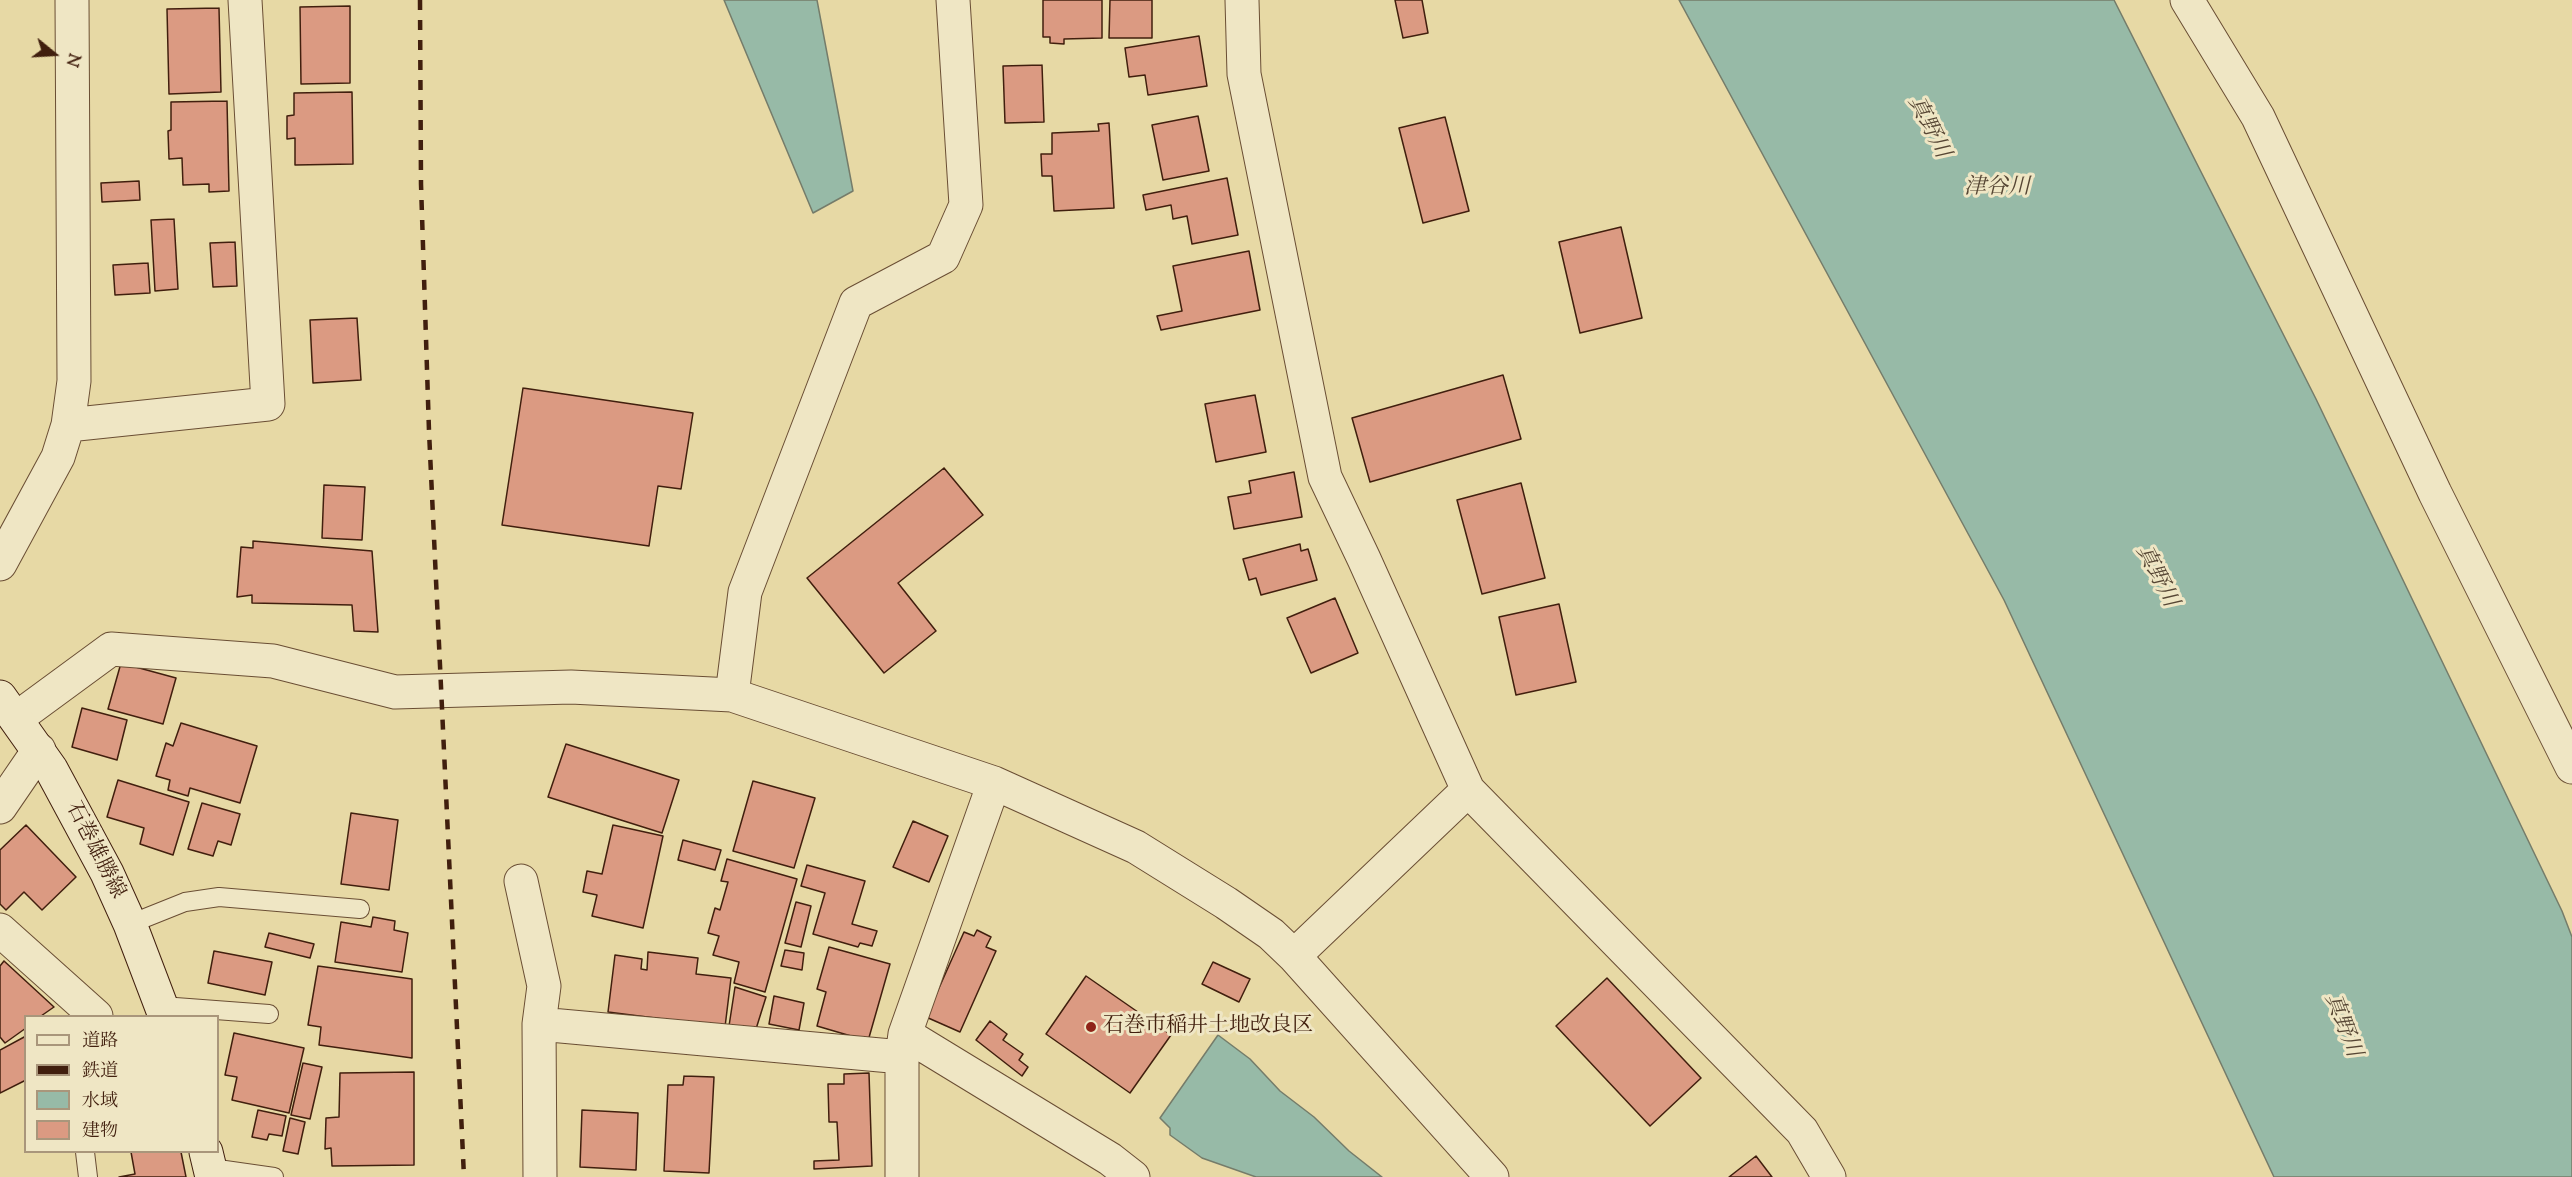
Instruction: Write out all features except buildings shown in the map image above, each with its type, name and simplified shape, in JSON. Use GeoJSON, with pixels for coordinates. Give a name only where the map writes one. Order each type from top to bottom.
{"type":"FeatureCollection","features":[{"type":"Feature","properties":{"kind":"street"},"geometry":{"type":"LineString","coordinates":[[0,564],[58,458],[68,424],[74,381],[72,0]]}},
{"type":"Feature","properties":{"kind":"street"},"geometry":{"type":"LineString","coordinates":[[68,424],[268,404],[245,0]]}},
{"type":"Feature","properties":{"kind":"street"},"geometry":{"type":"LineString","coordinates":[[732,695],[745,592],[856,303],[943,257],[966,204],[953,0]]}},
{"type":"Feature","properties":{"kind":"street"},"geometry":{"type":"LineString","coordinates":[[1242,0],[1244,74],[1325,477],[1468,790],[1802,1131],[1829,1177]]}},
{"type":"Feature","properties":{"kind":"street"},"geometry":{"type":"LineString","coordinates":[[2187,0],[2258,117],[2435,493],[2572,767]]}},
{"type":"Feature","properties":{"kind":"street"},"geometry":{"type":"LineString","coordinates":[[8,708],[111,649],[273,661],[395,692],[571,687],[732,695],[994,783],[1136,847],[1271,934],[1294,956],[1492,1177]]}},
{"type":"Feature","properties":{"kind":"street","name":"石巻雄勝線"},"geometry":{"type":"LineString","coordinates":[[8,708],[39,750],[107,873],[164,1011]]}},
{"type":"Feature","properties":{"kind":"street"},"geometry":{"type":"LineString","coordinates":[[0,807],[39,750]]}},
{"type":"Feature","properties":{"kind":"street"},"geometry":{"type":"LineString","coordinates":[[902,1177],[904,1045],[994,783]]}},
{"type":"Feature","properties":{"kind":"street"},"geometry":{"type":"LineString","coordinates":[[1294,956],[1468,790]]}},
{"type":"Feature","properties":{"kind":"street"},"geometry":{"type":"LineString","coordinates":[[521,881],[544,986],[539,1024],[540,1177]]}},
{"type":"Feature","properties":{"kind":"street"},"geometry":{"type":"LineString","coordinates":[[0,930],[94,1015]]}},
{"type":"Feature","properties":{"kind":"street"},"geometry":{"type":"LineString","coordinates":[[539,1024],[904,1045],[1110,1158],[1133,1177]]}},
{"type":"Feature","properties":{"kind":"lane"},"geometry":{"type":"LineString","coordinates":[[130,924],[185,902],[219,897],[360,909]]}},
{"type":"Feature","properties":{"kind":"lane"},"geometry":{"type":"LineString","coordinates":[[164,1011],[269,1014]]}},
{"type":"Feature","properties":{"kind":"lane"},"geometry":{"type":"LineString","coordinates":[[85,1153],[88,1177]]}},
{"type":"Feature","properties":{"kind":"lane"},"geometry":{"type":"LineString","coordinates":[[210,1165],[274,1177]]}},
{"type":"Feature","properties":{"kind":"water"},"geometry":{"type":"Polygon","coordinates":[[[724,0],[817,0],[853,191],[813,213],[724,0]]]}},
{"type":"Feature","properties":{"kind":"water","name":"津谷川"},"geometry":{"type":"Polygon","coordinates":[[[1679,0],[2114,0],[2316,399],[2562,911],[2572,937],[2572,1177],[2274,1177],[2004,600],[1679,0]]]}},
{"type":"Feature","properties":{"kind":"water"},"geometry":{"type":"Polygon","coordinates":[[[1218,1035],[1250,1059],[1280,1091],[1314,1117],[1349,1151],[1382,1177],[1256,1177],[1202,1158],[1170,1135],[1170,1128],[1160,1118],[1218,1035]]]}},
{"type":"Feature","properties":{"kind":"railway"},"geometry":{"type":"LineString","coordinates":[[420,0],[421,184],[429,431],[464,1177]]}},
{"type":"Feature","properties":{"kind":"place","name":"石巻市稲井土地改良区"},"geometry":{"type":"Point","coordinates":[1091,1027]}},
{"type":"Feature","properties":{"kind":"water label","name":"真野川"},"geometry":{"type":"Point","coordinates":[1927,128]}},
{"type":"Feature","properties":{"kind":"water label","name":"真野川"},"geometry":{"type":"Point","coordinates":[2155,577]}},
{"type":"Feature","properties":{"kind":"water label","name":"真野川"},"geometry":{"type":"Point","coordinates":[2341,1026]}}]}
